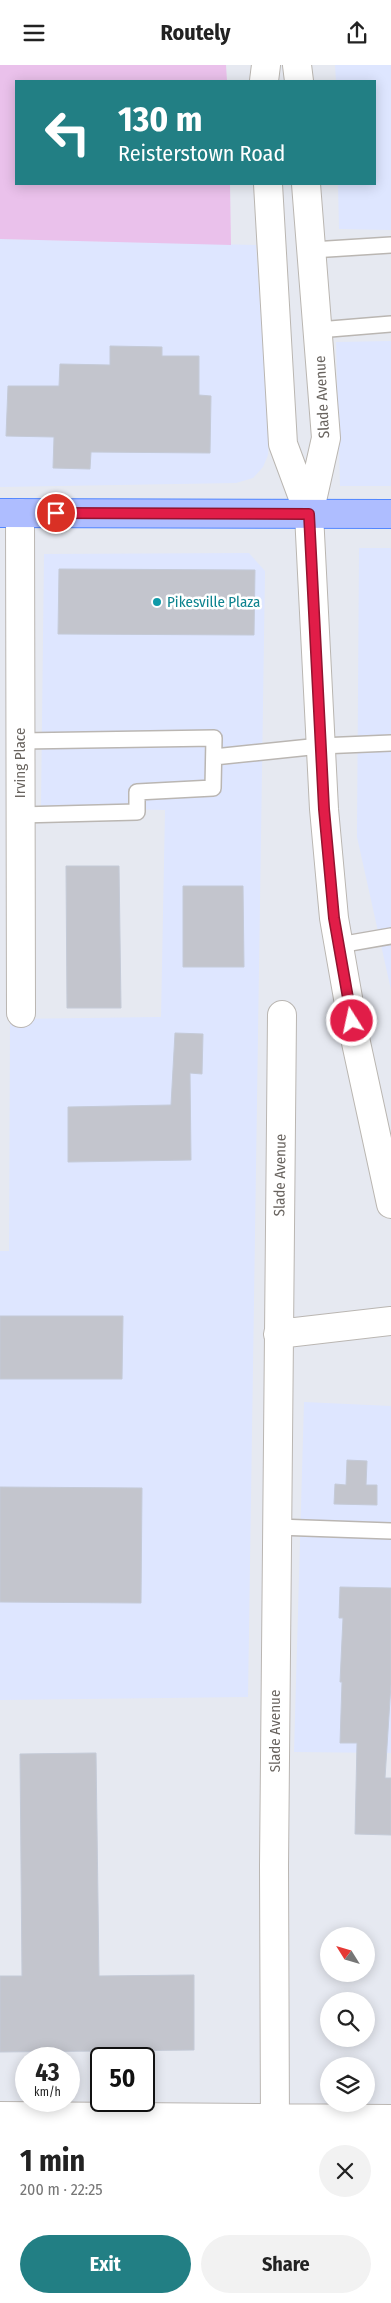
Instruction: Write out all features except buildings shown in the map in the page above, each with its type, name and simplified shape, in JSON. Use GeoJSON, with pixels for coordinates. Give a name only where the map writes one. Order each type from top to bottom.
{"type":"FeatureCollection","features":[{"type":"Feature","properties":{"kind":"main road"},"geometry":{"type":"LineString","coordinates":[[10,513],[391,514]]}},
{"type":"Feature","properties":{"kind":"street"},"geometry":{"type":"LineString","coordinates":[[264,80],[266,65]]}},
{"type":"Feature","properties":{"kind":"street"},"geometry":{"type":"LineString","coordinates":[[297,65],[299,80]]}},
{"type":"Feature","properties":{"kind":"street"},"geometry":{"type":"LineString","coordinates":[[268,185],[283,444],[309,514],[324,809],[339,945],[355,1038],[391,1204]]}},
{"type":"Feature","properties":{"kind":"street","name":"Slade Avenue"},"geometry":{"type":"LineString","coordinates":[[306,185],[326,438],[309,514]]}},
{"type":"Feature","properties":{"kind":"street","name":"Irving Place"},"geometry":{"type":"LineString","coordinates":[[10,513],[20,741],[21,1013]]}},
{"type":"Feature","properties":{"kind":"street","name":"Slade Avenue"},"geometry":{"type":"LineString","coordinates":[[275,2122],[274,1936],[282,1015]]}},
{"type":"Feature","properties":{"kind":"street"},"geometry":{"type":"LineString","coordinates":[[278,1334],[391,1321]]}},
{"type":"Feature","properties":{"kind":"street"},"geometry":{"type":"LineString","coordinates":[[0,2116],[275,2122],[391,2119]]}},
{"type":"Feature","properties":{"kind":"lane"},"geometry":{"type":"LineString","coordinates":[[312,250],[391,245]]}},
{"type":"Feature","properties":{"kind":"lane"},"geometry":{"type":"LineString","coordinates":[[318,330],[391,324]]}},
{"type":"Feature","properties":{"kind":"lane"},"geometry":{"type":"LineString","coordinates":[[20,741],[214,738],[213,788],[137,792],[137,811],[20,815]]}},
{"type":"Feature","properties":{"kind":"lane"},"geometry":{"type":"LineString","coordinates":[[214,757],[320,745],[391,743]]}},
{"type":"Feature","properties":{"kind":"lane"},"geometry":{"type":"LineString","coordinates":[[339,945],[391,936]]}},
{"type":"Feature","properties":{"kind":"lane"},"geometry":{"type":"LineString","coordinates":[[277,1527],[391,1531]]}},
{"type":"Feature","properties":{"kind":"shaded area"},"geometry":{"type":"Polygon","coordinates":[[[0,65],[226,65],[227,80],[15,80],[15,185],[230,185],[231,245],[0,239],[0,65]]]}},
{"type":"Feature","properties":{"kind":"shaded area"},"geometry":{"type":"Polygon","coordinates":[[[335,65],[391,65],[391,230],[339,229],[338,185],[376,185],[376,80],[336,80],[335,65]]]}},
{"type":"Feature","properties":{"kind":"shaded area"},"geometry":{"type":"Polygon","coordinates":[[[0,239],[256,245],[269,438],[268,455],[263,467],[253,478],[236,483],[0,487],[0,239]]]}},
{"type":"Feature","properties":{"kind":"shaded area"},"geometry":{"type":"Polygon","coordinates":[[[391,341],[391,486],[340,486],[336,342],[391,341]]]}},
{"type":"Feature","properties":{"kind":"shaded area"},"geometry":{"type":"Polygon","coordinates":[[[359,548],[391,548],[391,990],[357,837],[359,548]]]}},
{"type":"Feature","properties":{"kind":"shaded area"},"geometry":{"type":"Polygon","coordinates":[[[249,553],[265,571],[248,1697],[0,1700],[0,1251],[9,1251],[10,1019],[161,1017],[165,810],[41,807],[44,554],[249,553]]]}},
{"type":"Feature","properties":{"kind":"shaded area"},"geometry":{"type":"Polygon","coordinates":[[[304,1402],[391,1406],[391,1753],[294,1752],[304,1402]]]}},
{"type":"Feature","properties":{"kind":"place","name":"Pikesville Plaza"},"geometry":{"type":"Point","coordinates":[157,602]}},
{"type":"Feature","properties":{"kind":"route"},"geometry":{"type":"LineString","coordinates":[[56,513],[309,514],[324,809],[334,918],[352,1021]]}}]}
